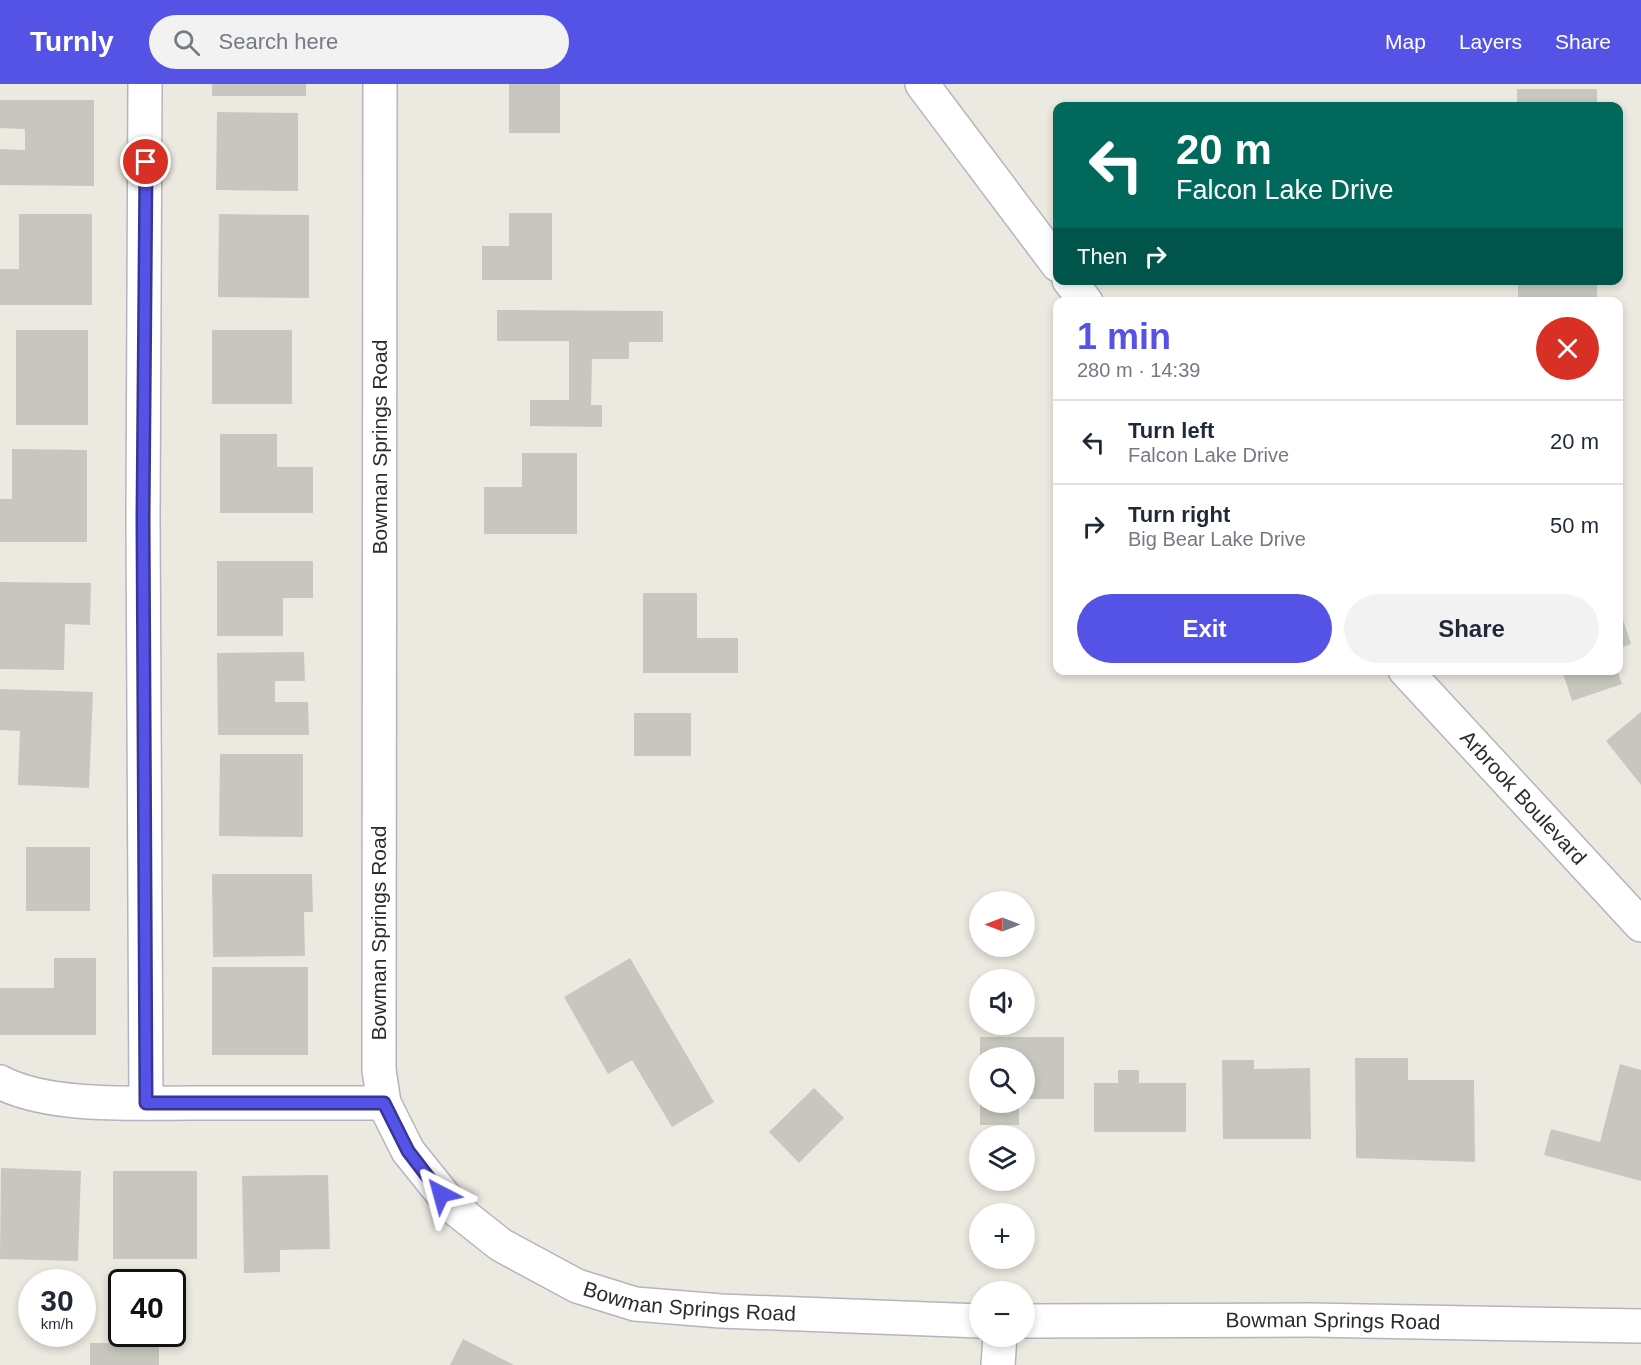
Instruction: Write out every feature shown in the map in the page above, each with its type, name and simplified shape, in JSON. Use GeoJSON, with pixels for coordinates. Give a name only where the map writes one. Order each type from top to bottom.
{"type":"FeatureCollection","features":[{"type":"Feature","properties":{"kind":"street"},"geometry":{"type":"LineString","coordinates":[[145,84],[143,530],[146,1103]]}},
{"type":"Feature","properties":{"kind":"street","name":"Bowman Springs Road"},"geometry":{"type":"LineString","coordinates":[[380,84],[379,1070],[384,1103],[408,1151],[453,1207],[501,1245],[577,1286],[635,1304],[720,1311],[969,1321]]}},
{"type":"Feature","properties":{"kind":"street"},"geometry":{"type":"LineString","coordinates":[[922,84],[1053,258]]}},
{"type":"Feature","properties":{"kind":"street"},"geometry":{"type":"LineString","coordinates":[[1073,285],[1082,297]]}},
{"type":"Feature","properties":{"kind":"street","name":"Arbrook Boulevard"},"geometry":{"type":"LineString","coordinates":[[1409,675],[1485,760],[1641,925]]}},
{"type":"Feature","properties":{"kind":"street"},"geometry":{"type":"LineString","coordinates":[[0,1082],[20,1092],[59,1098],[146,1103],[384,1103]]}},
{"type":"Feature","properties":{"kind":"street","name":"Bowman Springs Road"},"geometry":{"type":"LineString","coordinates":[[1035,1322],[1310,1320],[1641,1326]]}},
{"type":"Feature","properties":{"kind":"street"},"geometry":{"type":"LineString","coordinates":[[998,1365],[999,1347]]}},
{"type":"Feature","properties":{"kind":"building"},"geometry":{"type":"Polygon","coordinates":[[[212,84],[306,84],[306,96],[212,96],[212,84]]]}},
{"type":"Feature","properties":{"kind":"building"},"geometry":{"type":"Polygon","coordinates":[[[509,84],[560,84],[560,133],[509,133],[509,84]]]}},
{"type":"Feature","properties":{"kind":"building"},"geometry":{"type":"Polygon","coordinates":[[[1517,89],[1597,89],[1597,102],[1517,102],[1517,89]]]}},
{"type":"Feature","properties":{"kind":"building"},"geometry":{"type":"Polygon","coordinates":[[[0,100],[94,100],[94,186],[0,185],[0,149],[25,150],[25,129],[0,128],[0,100]]]}},
{"type":"Feature","properties":{"kind":"building"},"geometry":{"type":"Polygon","coordinates":[[[217,112],[298,113],[298,191],[216,190],[217,112]]]}},
{"type":"Feature","properties":{"kind":"building"},"geometry":{"type":"Polygon","coordinates":[[[509,213],[552,213],[552,280],[482,280],[482,246],[509,246],[509,213]]]}},
{"type":"Feature","properties":{"kind":"building"},"geometry":{"type":"Polygon","coordinates":[[[19,214],[92,214],[92,305],[0,305],[0,269],[19,269],[19,214]]]}},
{"type":"Feature","properties":{"kind":"building"},"geometry":{"type":"Polygon","coordinates":[[[219,214],[309,215],[309,298],[218,297],[219,214]]]}},
{"type":"Feature","properties":{"kind":"building"},"geometry":{"type":"Polygon","coordinates":[[[1518,285],[1597,285],[1597,297],[1518,297],[1518,285]]]}},
{"type":"Feature","properties":{"kind":"building"},"geometry":{"type":"Polygon","coordinates":[[[497,310],[663,311],[663,342],[629,342],[629,359],[592,359],[591,405],[602,405],[602,427],[530,426],[530,400],[569,400],[569,341],[497,341],[497,310]]]}},
{"type":"Feature","properties":{"kind":"building"},"geometry":{"type":"Polygon","coordinates":[[[16,330],[88,330],[88,425],[16,425],[16,330]]]}},
{"type":"Feature","properties":{"kind":"building"},"geometry":{"type":"Polygon","coordinates":[[[212,330],[292,330],[292,404],[212,404],[212,330]]]}},
{"type":"Feature","properties":{"kind":"building"},"geometry":{"type":"Polygon","coordinates":[[[220,434],[277,434],[277,467],[313,467],[313,513],[220,513],[220,434]]]}},
{"type":"Feature","properties":{"kind":"building"},"geometry":{"type":"Polygon","coordinates":[[[12,449],[87,450],[87,542],[0,542],[0,499],[12,499],[12,449]]]}},
{"type":"Feature","properties":{"kind":"building"},"geometry":{"type":"Polygon","coordinates":[[[522,453],[577,453],[577,534],[484,534],[484,487],[522,487],[522,453]]]}},
{"type":"Feature","properties":{"kind":"building"},"geometry":{"type":"Polygon","coordinates":[[[217,561],[313,561],[313,598],[283,598],[283,636],[217,636],[217,561]]]}},
{"type":"Feature","properties":{"kind":"building"},"geometry":{"type":"Polygon","coordinates":[[[0,582],[91,583],[90,625],[65,624],[64,670],[0,669],[0,582]]]}},
{"type":"Feature","properties":{"kind":"building"},"geometry":{"type":"Polygon","coordinates":[[[643,593],[697,593],[697,638],[738,638],[738,673],[643,673],[643,593]]]}},
{"type":"Feature","properties":{"kind":"building"},"geometry":{"type":"Polygon","coordinates":[[[1623,620],[1631,644],[1623,647],[1623,620]]]}},
{"type":"Feature","properties":{"kind":"building"},"geometry":{"type":"Polygon","coordinates":[[[304,652],[305,681],[275,681],[275,702],[308,702],[309,735],[218,735],[217,653],[304,652]]]}},
{"type":"Feature","properties":{"kind":"building"},"geometry":{"type":"Polygon","coordinates":[[[1564,675],[1619,675],[1622,684],[1572,701],[1564,675]]]}},
{"type":"Feature","properties":{"kind":"building"},"geometry":{"type":"Polygon","coordinates":[[[0,689],[93,692],[89,788],[18,785],[20,731],[0,730],[0,689]]]}},
{"type":"Feature","properties":{"kind":"building"},"geometry":{"type":"Polygon","coordinates":[[[1641,712],[1641,785],[1606,741],[1641,712]]]}},
{"type":"Feature","properties":{"kind":"building"},"geometry":{"type":"Polygon","coordinates":[[[634,713],[691,713],[691,756],[634,756],[634,713]]]}},
{"type":"Feature","properties":{"kind":"building"},"geometry":{"type":"Polygon","coordinates":[[[220,754],[303,754],[303,837],[219,836],[220,754]]]}},
{"type":"Feature","properties":{"kind":"building"},"geometry":{"type":"Polygon","coordinates":[[[26,847],[90,847],[90,911],[26,911],[26,847]]]}},
{"type":"Feature","properties":{"kind":"building"},"geometry":{"type":"Polygon","coordinates":[[[212,874],[312,874],[313,912],[304,912],[305,956],[213,957],[212,874]]]}},
{"type":"Feature","properties":{"kind":"building"},"geometry":{"type":"Polygon","coordinates":[[[54,958],[96,958],[96,1035],[0,1035],[0,988],[54,988],[54,958]]]}},
{"type":"Feature","properties":{"kind":"building"},"geometry":{"type":"Polygon","coordinates":[[[630,958],[714,1102],[672,1127],[632,1060],[608,1074],[564,997],[630,958]]]}},
{"type":"Feature","properties":{"kind":"building"},"geometry":{"type":"Polygon","coordinates":[[[212,967],[308,967],[308,1055],[212,1055],[212,967]]]}},
{"type":"Feature","properties":{"kind":"building"},"geometry":{"type":"Polygon","coordinates":[[[980,1037],[1064,1037],[1064,1099],[1035,1099],[1035,1047],[980,1047],[980,1037]]]}},
{"type":"Feature","properties":{"kind":"building"},"geometry":{"type":"Polygon","coordinates":[[[1355,1058],[1408,1058],[1408,1080],[1474,1080],[1475,1162],[1356,1158],[1355,1058]]]}},
{"type":"Feature","properties":{"kind":"building"},"geometry":{"type":"Polygon","coordinates":[[[1222,1060],[1254,1060],[1254,1069],[1310,1068],[1311,1139],[1223,1139],[1222,1060]]]}},
{"type":"Feature","properties":{"kind":"building"},"geometry":{"type":"Polygon","coordinates":[[[1620,1064],[1641,1070],[1641,1181],[1544,1155],[1551,1129],[1600,1142],[1620,1064]]]}},
{"type":"Feature","properties":{"kind":"building"},"geometry":{"type":"Polygon","coordinates":[[[1118,1070],[1139,1070],[1139,1083],[1186,1083],[1186,1132],[1094,1132],[1094,1083],[1118,1083],[1118,1070]]]}},
{"type":"Feature","properties":{"kind":"building"},"geometry":{"type":"Polygon","coordinates":[[[814,1088],[844,1118],[799,1163],[769,1132],[814,1088]]]}},
{"type":"Feature","properties":{"kind":"building"},"geometry":{"type":"Polygon","coordinates":[[[980,1113],[1019,1113],[1019,1125],[980,1125],[980,1113]]]}},
{"type":"Feature","properties":{"kind":"building"},"geometry":{"type":"Polygon","coordinates":[[[1,1168],[81,1171],[78,1261],[0,1259],[1,1168]]]}},
{"type":"Feature","properties":{"kind":"building"},"geometry":{"type":"Polygon","coordinates":[[[113,1171],[197,1171],[197,1259],[113,1259],[113,1171]]]}},
{"type":"Feature","properties":{"kind":"building"},"geometry":{"type":"Polygon","coordinates":[[[328,1175],[330,1249],[280,1250],[280,1272],[244,1273],[242,1176],[328,1175]]]}},
{"type":"Feature","properties":{"kind":"building"},"geometry":{"type":"Polygon","coordinates":[[[463,1339],[514,1365],[450,1365],[463,1339]]]}},
{"type":"Feature","properties":{"kind":"building"},"geometry":{"type":"Polygon","coordinates":[[[96,1343],[108,1343],[108,1347],[159,1347],[159,1365],[90,1365],[90,1347],[96,1347],[96,1343]]]}},
{"type":"Feature","properties":{"kind":"route"},"geometry":{"type":"LineString","coordinates":[[146,162],[143,518],[146,1103],[384,1103],[408,1151],[441,1194]]}}]}
